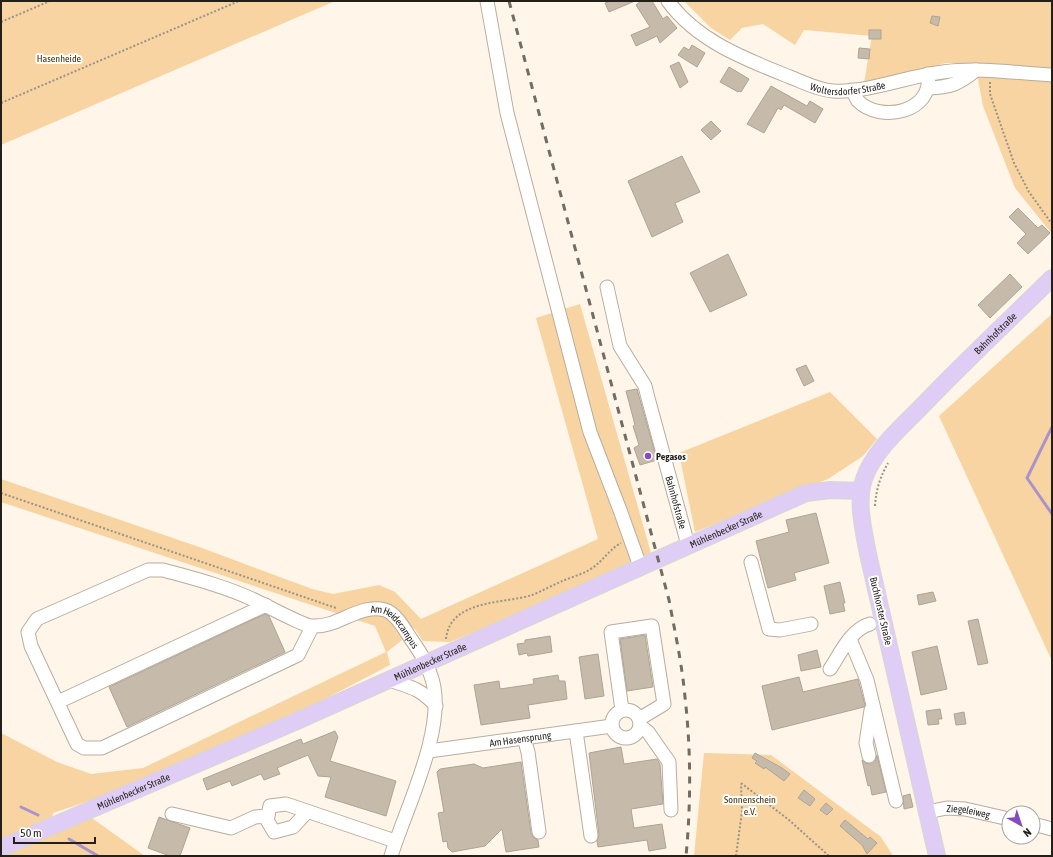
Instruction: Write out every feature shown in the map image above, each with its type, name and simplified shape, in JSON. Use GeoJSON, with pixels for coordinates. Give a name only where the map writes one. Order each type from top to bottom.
{"type":"FeatureCollection","features":[{"type":"Feature","properties":{"kind":"main road","name":"Bahnhofstraße"},"geometry":{"type":"LineString","coordinates":[[938,389],[1052,278]]}},
{"type":"Feature","properties":{"kind":"main road","name":"Buchhorster Straße"},"geometry":{"type":"LineString","coordinates":[[937,856],[868,554],[861,511],[861,491],[868,471],[878,453],[938,389]]}},
{"type":"Feature","properties":{"kind":"main road","name":"Mühlenbecker Straße"},"geometry":{"type":"LineString","coordinates":[[1,848],[389,680],[640,566],[806,493],[830,490],[861,491]]}},
{"type":"Feature","properties":{"kind":"street"},"geometry":{"type":"LineString","coordinates":[[487,1],[507,113],[588,424],[640,566]]}},
{"type":"Feature","properties":{"kind":"street","name":"Woltersdorfer Straße"},"geometry":{"type":"LineString","coordinates":[[668,1],[689,25],[704,37],[724,48],[763,66],[818,88],[832,91],[852,90],[928,74],[980,70],[1052,75]]}},
{"type":"Feature","properties":{"kind":"street"},"geometry":{"type":"LineString","coordinates":[[929,88],[944,87],[961,82],[980,70]]}},
{"type":"Feature","properties":{"kind":"street"},"geometry":{"type":"LineString","coordinates":[[852,90],[858,101],[866,106],[890,112],[906,111],[913,107],[925,95],[929,88],[928,74]]}},
{"type":"Feature","properties":{"kind":"street","name":"Bahnhofstraße"},"geometry":{"type":"LineString","coordinates":[[607,288],[620,346],[645,386],[688,545]]}},
{"type":"Feature","properties":{"kind":"street"},"geometry":{"type":"LineString","coordinates":[[751,562],[769,629],[780,630],[811,624]]}},
{"type":"Feature","properties":{"kind":"street"},"geometry":{"type":"LineString","coordinates":[[312,626],[298,655],[102,748],[84,748],[77,744],[31,646],[28,632],[37,619],[148,570],[163,570],[175,573],[250,598],[312,626],[334,622],[352,614]]}},
{"type":"Feature","properties":{"kind":"street"},"geometry":{"type":"LineString","coordinates":[[58,702],[266,605]]}},
{"type":"Feature","properties":{"kind":"street","name":"Am Heidecampus"},"geometry":{"type":"LineString","coordinates":[[352,614],[370,609],[386,610],[398,621],[427,663]]}},
{"type":"Feature","properties":{"kind":"street"},"geometry":{"type":"LineString","coordinates":[[830,669],[850,639],[863,626],[870,624]]}},
{"type":"Feature","properties":{"kind":"street"},"geometry":{"type":"LineString","coordinates":[[622,710],[611,632],[652,626],[664,704],[640,722],[638,732],[632,737],[619,737],[614,732],[612,726],[612,719],[616,713],[622,710],[629,710],[635,713],[640,722],[669,762],[671,810]]}},
{"type":"Feature","properties":{"kind":"street"},"geometry":{"type":"LineString","coordinates":[[850,639],[867,680],[896,801]]}},
{"type":"Feature","properties":{"kind":"street"},"geometry":{"type":"LineString","coordinates":[[391,856],[395,841],[429,750],[436,706],[433,680],[427,663]]}},
{"type":"Feature","properties":{"kind":"street"},"geometry":{"type":"LineString","coordinates":[[389,680],[417,689],[425,694],[436,706]]}},
{"type":"Feature","properties":{"kind":"street"},"geometry":{"type":"LineString","coordinates":[[869,756],[866,743],[872,702]]}},
{"type":"Feature","properties":{"kind":"street","name":"Am Hasensprung"},"geometry":{"type":"LineString","coordinates":[[429,750],[612,726]]}},
{"type":"Feature","properties":{"kind":"street"},"geometry":{"type":"LineString","coordinates":[[576,731],[591,836]]}},
{"type":"Feature","properties":{"kind":"street"},"geometry":{"type":"LineString","coordinates":[[524,738],[539,832]]}},
{"type":"Feature","properties":{"kind":"street"},"geometry":{"type":"LineString","coordinates":[[307,812],[293,826],[274,832],[267,820],[270,806],[286,804],[395,841]]}},
{"type":"Feature","properties":{"kind":"street","name":"Ziegeleiweg"},"geometry":{"type":"LineString","coordinates":[[927,812],[947,808],[965,809],[1001,816]]}},
{"type":"Feature","properties":{"kind":"street"},"geometry":{"type":"LineString","coordinates":[[172,814],[231,828],[255,817],[268,816]]}},
{"type":"Feature","properties":{"kind":"street"},"geometry":{"type":"LineString","coordinates":[[1041,826],[1052,829]]}},
{"type":"Feature","properties":{"kind":"path"},"geometry":{"type":"LineString","coordinates":[[1,22],[50,1]]}},
{"type":"Feature","properties":{"kind":"path"},"geometry":{"type":"LineString","coordinates":[[1,103],[240,1]]}},
{"type":"Feature","properties":{"kind":"path"},"geometry":{"type":"LineString","coordinates":[[980,70],[991,84],[990,94],[1014,163],[1029,192],[1052,224]]}},
{"type":"Feature","properties":{"kind":"path"},"geometry":{"type":"LineString","coordinates":[[875,508],[876,493],[882,475],[893,458]]}},
{"type":"Feature","properties":{"kind":"path"},"geometry":{"type":"LineString","coordinates":[[1,493],[352,614]]}},
{"type":"Feature","properties":{"kind":"path"},"geometry":{"type":"LineString","coordinates":[[447,654],[447,634],[450,624],[465,611],[491,603],[532,595],[588,570],[602,561],[612,547],[629,538]]}},
{"type":"Feature","properties":{"kind":"path"},"geometry":{"type":"LineString","coordinates":[[736,856],[742,811],[740,783],[790,820],[829,856]]}},
{"type":"Feature","properties":{"kind":"green space","name":"Hasenheide"},"geometry":{"type":"Polygon","coordinates":[[[1,1],[335,1],[1,145],[1,1]]]}},
{"type":"Feature","properties":{"kind":"green space"},"geometry":{"type":"Polygon","coordinates":[[[684,1],[1052,1],[1052,234],[1015,188],[983,106],[975,63],[946,63],[864,83],[872,36],[804,30],[795,45],[763,24],[742,28],[730,40],[711,28],[684,1]]]}},
{"type":"Feature","properties":{"kind":"green space"},"geometry":{"type":"Polygon","coordinates":[[[580,304],[651,553],[623,568],[554,599],[450,642],[423,641],[414,628],[387,652],[390,665],[283,721],[125,789],[53,813],[50,832],[89,816],[145,856],[1,856],[1,733],[57,762],[91,774],[143,768],[386,652],[375,626],[1,502],[1,479],[202,548],[312,589],[333,594],[379,585],[395,592],[421,619],[598,539],[536,318],[580,304]]]}},
{"type":"Feature","properties":{"kind":"green space"},"geometry":{"type":"Polygon","coordinates":[[[1052,314],[1052,661],[939,416],[1052,314]]]}},
{"type":"Feature","properties":{"kind":"green space"},"geometry":{"type":"Polygon","coordinates":[[[830,392],[877,439],[863,456],[828,479],[695,532],[679,453],[830,392]]]}},
{"type":"Feature","properties":{"kind":"green space","name":"Sonnenschein e.V."},"geometry":{"type":"Polygon","coordinates":[[[704,753],[771,755],[881,837],[893,856],[694,856],[704,753]]]}},
{"type":"Feature","properties":{"kind":"building"},"geometry":{"type":"Polygon","coordinates":[[[611,1],[635,1],[609,12],[605,3],[611,1]]]}},
{"type":"Feature","properties":{"kind":"building"},"geometry":{"type":"Polygon","coordinates":[[[641,1],[652,1],[663,19],[667,16],[677,28],[660,43],[657,36],[636,46],[631,35],[650,27],[636,5],[641,1]]]}},
{"type":"Feature","properties":{"kind":"building"},"geometry":{"type":"Polygon","coordinates":[[[932,16],[940,17],[938,26],[930,23],[932,16]]]}},
{"type":"Feature","properties":{"kind":"building"},"geometry":{"type":"Polygon","coordinates":[[[869,30],[881,30],[881,39],[869,39],[869,30]]]}},
{"type":"Feature","properties":{"kind":"building"},"geometry":{"type":"Polygon","coordinates":[[[692,45],[705,53],[697,67],[678,55],[684,47],[689,50],[692,45]]]}},
{"type":"Feature","properties":{"kind":"building"},"geometry":{"type":"Polygon","coordinates":[[[859,48],[870,49],[869,59],[858,58],[859,48]]]}},
{"type":"Feature","properties":{"kind":"building"},"geometry":{"type":"Polygon","coordinates":[[[679,62],[688,82],[680,88],[670,66],[679,62]]]}},
{"type":"Feature","properties":{"kind":"building"},"geometry":{"type":"Polygon","coordinates":[[[729,67],[749,79],[741,92],[738,92],[720,82],[729,67]]]}},
{"type":"Feature","properties":{"kind":"building"},"geometry":{"type":"Polygon","coordinates":[[[771,86],[807,106],[810,101],[823,109],[815,123],[784,105],[781,110],[778,108],[764,133],[747,124],[771,86]]]}},
{"type":"Feature","properties":{"kind":"building"},"geometry":{"type":"Polygon","coordinates":[[[711,121],[721,131],[711,140],[701,130],[711,121]]]}},
{"type":"Feature","properties":{"kind":"building"},"geometry":{"type":"Polygon","coordinates":[[[682,156],[700,192],[675,203],[683,222],[652,237],[628,181],[682,156]]]}},
{"type":"Feature","properties":{"kind":"building"},"geometry":{"type":"Polygon","coordinates":[[[1018,208],[1038,228],[1042,225],[1050,233],[1028,254],[1017,243],[1026,234],[1009,217],[1018,208]]]}},
{"type":"Feature","properties":{"kind":"building"},"geometry":{"type":"Polygon","coordinates":[[[728,254],[747,295],[710,312],[690,273],[728,254]]]}},
{"type":"Feature","properties":{"kind":"building"},"geometry":{"type":"Polygon","coordinates":[[[1010,274],[1022,287],[990,318],[978,305],[1010,274]]]}},
{"type":"Feature","properties":{"kind":"building"},"geometry":{"type":"Polygon","coordinates":[[[806,365],[814,381],[804,386],[796,369],[806,365]]]}},
{"type":"Feature","properties":{"kind":"building"},"geometry":{"type":"Polygon","coordinates":[[[637,389],[657,460],[640,465],[634,448],[639,445],[633,426],[635,425],[626,391],[637,389]]]}},
{"type":"Feature","properties":{"kind":"building"},"geometry":{"type":"Polygon","coordinates":[[[816,513],[829,563],[794,573],[796,580],[768,588],[756,541],[789,532],[786,520],[816,513]]]}},
{"type":"Feature","properties":{"kind":"building"},"geometry":{"type":"Polygon","coordinates":[[[840,582],[845,603],[843,603],[845,611],[830,614],[824,586],[840,582]]]}},
{"type":"Feature","properties":{"kind":"building"},"geometry":{"type":"Polygon","coordinates":[[[933,592],[936,601],[919,605],[917,595],[933,592]]]}},
{"type":"Feature","properties":{"kind":"building"},"geometry":{"type":"Polygon","coordinates":[[[265,614],[269,616],[285,652],[127,727],[109,687],[265,614]]]}},
{"type":"Feature","properties":{"kind":"building"},"geometry":{"type":"Polygon","coordinates":[[[978,619],[988,663],[978,665],[968,621],[978,619]]]}},
{"type":"Feature","properties":{"kind":"building"},"geometry":{"type":"Polygon","coordinates":[[[645,635],[653,687],[627,691],[620,639],[645,635]]]}},
{"type":"Feature","properties":{"kind":"building"},"geometry":{"type":"Polygon","coordinates":[[[550,636],[552,652],[528,656],[527,653],[519,655],[517,644],[525,643],[525,640],[550,636]]]}},
{"type":"Feature","properties":{"kind":"building"},"geometry":{"type":"Polygon","coordinates":[[[937,646],[947,689],[921,695],[912,652],[937,646]]]}},
{"type":"Feature","properties":{"kind":"building"},"geometry":{"type":"Polygon","coordinates":[[[817,650],[821,667],[801,671],[798,655],[817,650]]]}},
{"type":"Feature","properties":{"kind":"building"},"geometry":{"type":"Polygon","coordinates":[[[598,654],[604,696],[585,699],[579,657],[598,654]]]}},
{"type":"Feature","properties":{"kind":"building"},"geometry":{"type":"Polygon","coordinates":[[[558,675],[559,681],[565,681],[567,699],[528,705],[530,718],[481,725],[474,685],[499,681],[500,689],[534,684],[533,679],[558,675]]]}},
{"type":"Feature","properties":{"kind":"building"},"geometry":{"type":"Polygon","coordinates":[[[799,677],[803,692],[858,679],[865,705],[864,707],[772,730],[762,686],[799,677]]]}},
{"type":"Feature","properties":{"kind":"building"},"geometry":{"type":"Polygon","coordinates":[[[940,709],[942,719],[938,719],[939,724],[928,725],[926,711],[940,709]]]}},
{"type":"Feature","properties":{"kind":"building"},"geometry":{"type":"Polygon","coordinates":[[[964,712],[966,724],[956,725],[954,714],[964,712]]]}},
{"type":"Feature","properties":{"kind":"building"},"geometry":{"type":"Polygon","coordinates":[[[335,731],[338,737],[330,761],[396,781],[386,816],[325,797],[331,777],[318,776],[308,755],[277,768],[280,774],[264,780],[261,774],[232,786],[230,781],[207,790],[203,779],[301,739],[303,744],[335,731]]]}},
{"type":"Feature","properties":{"kind":"building"},"geometry":{"type":"Polygon","coordinates":[[[621,747],[624,764],[657,759],[660,764],[663,804],[631,809],[634,828],[662,824],[666,848],[649,851],[647,840],[598,847],[597,841],[599,835],[589,753],[621,747]]]}},
{"type":"Feature","properties":{"kind":"building"},"geometry":{"type":"Polygon","coordinates":[[[755,753],[790,774],[784,781],[765,767],[764,769],[755,763],[757,761],[752,758],[755,753]]]}},
{"type":"Feature","properties":{"kind":"building"},"geometry":{"type":"Polygon","coordinates":[[[877,755],[886,792],[872,795],[870,785],[868,786],[862,760],[871,764],[875,762],[877,755]]]}},
{"type":"Feature","properties":{"kind":"building"},"geometry":{"type":"Polygon","coordinates":[[[521,762],[531,833],[533,837],[538,840],[539,847],[506,852],[502,829],[485,846],[452,852],[448,848],[447,841],[443,842],[438,813],[444,812],[437,772],[440,769],[474,764],[483,768],[521,762]]]}},
{"type":"Feature","properties":{"kind":"building"},"geometry":{"type":"Polygon","coordinates":[[[804,790],[815,799],[810,806],[798,798],[804,790]]]}},
{"type":"Feature","properties":{"kind":"building"},"geometry":{"type":"Polygon","coordinates":[[[910,794],[913,807],[904,809],[903,796],[910,794]]]}},
{"type":"Feature","properties":{"kind":"building"},"geometry":{"type":"Polygon","coordinates":[[[826,803],[833,809],[827,815],[820,810],[826,803]]]}},
{"type":"Feature","properties":{"kind":"building"},"geometry":{"type":"Polygon","coordinates":[[[159,817],[190,828],[180,856],[170,856],[148,848],[159,817]]]}},
{"type":"Feature","properties":{"kind":"building"},"geometry":{"type":"Polygon","coordinates":[[[845,820],[868,839],[870,837],[877,843],[867,854],[862,845],[840,826],[845,820]]]}},
{"type":"Feature","properties":{"kind":"waterway"},"geometry":{"type":"LineString","coordinates":[[1052,427],[1027,478],[1052,514]]}},
{"type":"Feature","properties":{"kind":"waterway"},"geometry":{"type":"LineString","coordinates":[[21,807],[38,815]]}},
{"type":"Feature","properties":{"kind":"waterway"},"geometry":{"type":"LineString","coordinates":[[69,839],[98,856]]}},
{"type":"Feature","properties":{"kind":"railway"},"geometry":{"type":"LineString","coordinates":[[509,1],[669,600],[682,672],[687,717],[689,816],[686,856]]}},
{"type":"Feature","properties":{"kind":"place","name":"Pegasos"},"geometry":{"type":"Point","coordinates":[648,456]}}]}
